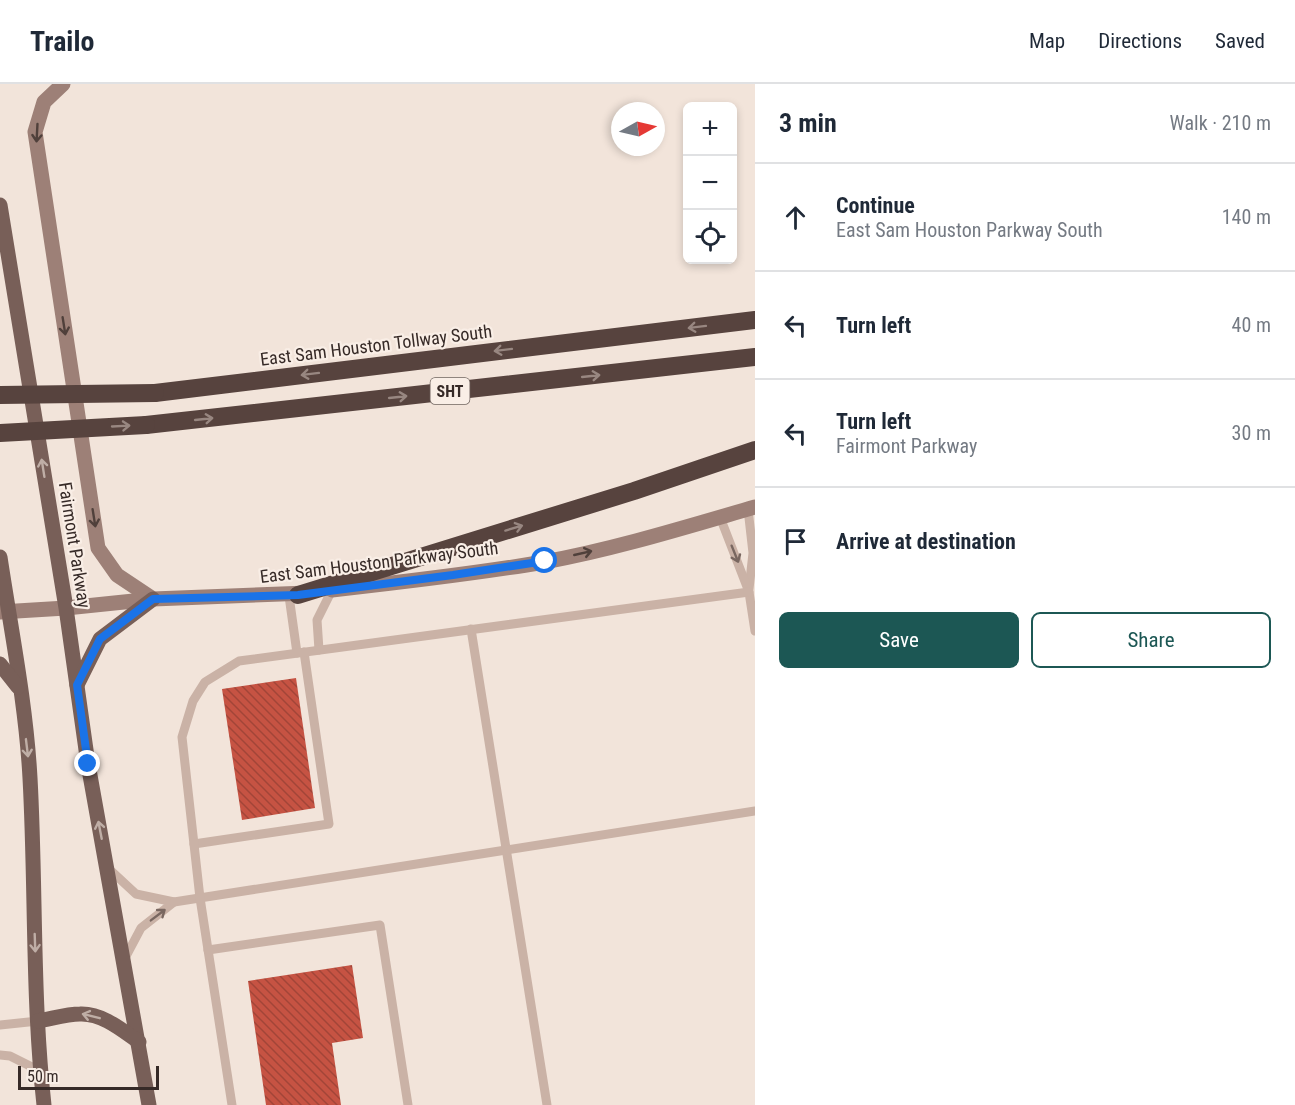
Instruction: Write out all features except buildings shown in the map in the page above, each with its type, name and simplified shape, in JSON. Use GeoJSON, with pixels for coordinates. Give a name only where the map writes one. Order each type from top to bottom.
{"type":"FeatureCollection","features":[{"type":"Feature","properties":{"kind":"highway","name":"East Sam Houston Tollway South"},"geometry":{"type":"LineString","coordinates":[[0,395],[155,393],[755,320]]}},
{"type":"Feature","properties":{"kind":"highway","name":"SHT"},"geometry":{"type":"LineString","coordinates":[[0,433],[146,425],[755,357]]}},
{"type":"Feature","properties":{"kind":"highway"},"geometry":{"type":"LineString","coordinates":[[293,595],[623,494],[755,450]]}},
{"type":"Feature","properties":{"kind":"main road"},"geometry":{"type":"LineString","coordinates":[[63,84],[44,102],[35,132],[98,548],[117,576],[153,599],[100,639],[77,685]]}},
{"type":"Feature","properties":{"kind":"main road","name":"Fairmont Parkway"},"geometry":{"type":"LineString","coordinates":[[0,204],[66,608],[88,764],[149,1105]]}},
{"type":"Feature","properties":{"kind":"main road","name":"East Sam Houston Parkway South"},"geometry":{"type":"LineString","coordinates":[[4,612],[153,599],[293,595],[453,575],[545,561],[622,544],[751,508]]}},
{"type":"Feature","properties":{"kind":"main road"},"geometry":{"type":"LineString","coordinates":[[0,556],[4,612],[20,690],[30,776],[40,1071],[44,1105]]}},
{"type":"Feature","properties":{"kind":"main road"},"geometry":{"type":"LineString","coordinates":[[0,664],[20,690]]}},
{"type":"Feature","properties":{"kind":"main road"},"geometry":{"type":"LineString","coordinates":[[38,1021],[81,1014],[95,1016],[111,1022],[139,1041]]}},
{"type":"Feature","properties":{"kind":"lane"},"geometry":{"type":"LineString","coordinates":[[749,592],[753,553],[751,508]]}},
{"type":"Feature","properties":{"kind":"lane"},"geometry":{"type":"LineString","coordinates":[[720,517],[749,592],[755,631]]}},
{"type":"Feature","properties":{"kind":"lane"},"geometry":{"type":"LineString","coordinates":[[319,650],[316,620],[332,590]]}},
{"type":"Feature","properties":{"kind":"lane"},"geometry":{"type":"LineString","coordinates":[[232,1105],[200,898],[182,737],[193,701],[205,682],[239,661],[749,592]]}},
{"type":"Feature","properties":{"kind":"lane"},"geometry":{"type":"LineString","coordinates":[[194,844],[329,824],[293,595]]}},
{"type":"Feature","properties":{"kind":"lane"},"geometry":{"type":"LineString","coordinates":[[471,629],[547,1105]]}},
{"type":"Feature","properties":{"kind":"lane"},"geometry":{"type":"LineString","coordinates":[[108,868],[136,894],[174,902],[755,811]]}},
{"type":"Feature","properties":{"kind":"lane"},"geometry":{"type":"LineString","coordinates":[[124,960],[141,928],[174,902]]}},
{"type":"Feature","properties":{"kind":"lane"},"geometry":{"type":"LineString","coordinates":[[208,950],[381,925],[408,1105]]}},
{"type":"Feature","properties":{"kind":"lane"},"geometry":{"type":"LineString","coordinates":[[0,1025],[38,1021]]}},
{"type":"Feature","properties":{"kind":"lane"},"geometry":{"type":"LineString","coordinates":[[0,1055],[10,1056],[40,1071]]}},
{"type":"Feature","properties":{"kind":"route"},"geometry":{"type":"LineString","coordinates":[[88,764],[77,685],[100,639],[153,599],[289,596],[545,561]]}}]}
